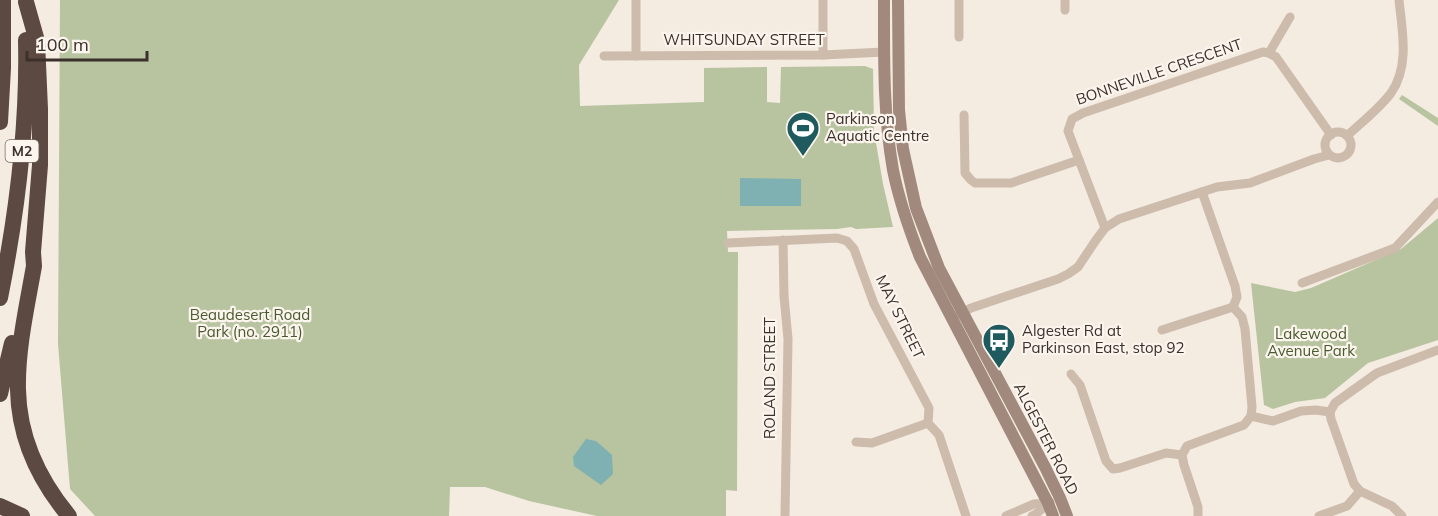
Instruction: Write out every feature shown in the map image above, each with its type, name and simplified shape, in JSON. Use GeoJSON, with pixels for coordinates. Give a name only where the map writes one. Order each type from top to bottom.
{"type":"FeatureCollection","features":[{"type":"Feature","properties":{"kind":"highway","name":"M2"},"geometry":{"type":"LineString","coordinates":[[0,122],[3,0]]}},
{"type":"Feature","properties":{"kind":"highway","name":"M2"},"geometry":{"type":"LineString","coordinates":[[0,298],[12,235],[22,146],[27,46],[26,1]]}},
{"type":"Feature","properties":{"kind":"highway"},"geometry":{"type":"LineString","coordinates":[[26,1],[36,41],[40,165],[33,252],[34,266],[18,363],[18,391],[29,451],[36,469],[69,516]]}},
{"type":"Feature","properties":{"kind":"highway"},"geometry":{"type":"LineString","coordinates":[[0,394],[33,252]]}},
{"type":"Feature","properties":{"kind":"highway"},"geometry":{"type":"LineString","coordinates":[[0,506],[22,516]]}},
{"type":"Feature","properties":{"kind":"main road","name":"ALGESTER ROAD"},"geometry":{"type":"LineString","coordinates":[[884,0],[884,83],[890,146],[905,218],[920,257],[957,315],[1054,500],[1067,516]]}},
{"type":"Feature","properties":{"kind":"main road","name":"ALGESTER ROAD"},"geometry":{"type":"LineString","coordinates":[[898,0],[899,110],[908,178],[927,240],[957,315]]}},
{"type":"Feature","properties":{"kind":"main road"},"geometry":{"type":"LineString","coordinates":[[884,52],[898,51]]}},
{"type":"Feature","properties":{"kind":"main road","name":"ALGESTER ROAD"},"geometry":{"type":"LineString","coordinates":[[1053,516],[1054,500]]}},
{"type":"Feature","properties":{"kind":"street"},"geometry":{"type":"LineString","coordinates":[[636,0],[636,56]]}},
{"type":"Feature","properties":{"kind":"street"},"geometry":{"type":"LineString","coordinates":[[823,0],[823,55]]}},
{"type":"Feature","properties":{"kind":"street"},"geometry":{"type":"LineString","coordinates":[[959,0],[959,37]]}},
{"type":"Feature","properties":{"kind":"street"},"geometry":{"type":"LineString","coordinates":[[1347,136],[1374,112],[1392,91],[1399,74],[1403,46],[1399,0]]}},
{"type":"Feature","properties":{"kind":"street"},"geometry":{"type":"LineString","coordinates":[[1290,17],[1269,53],[1276,57],[1331,135]]}},
{"type":"Feature","properties":{"kind":"street","name":"WHITSUNDAY STREET"},"geometry":{"type":"LineString","coordinates":[[604,56],[823,55],[884,52]]}},
{"type":"Feature","properties":{"kind":"street","name":"BONNEVILLE CRESCENT"},"geometry":{"type":"LineString","coordinates":[[1105,228],[1068,131],[1072,119],[1083,113],[1251,56],[1263,52],[1269,53]]}},
{"type":"Feature","properties":{"kind":"street"},"geometry":{"type":"LineString","coordinates":[[964,115],[965,173],[975,183],[1011,183],[1079,160]]}},
{"type":"Feature","properties":{"kind":"street"},"geometry":{"type":"LineString","coordinates":[[957,315],[1068,274],[1078,267],[1105,228],[1119,219],[1217,187],[1250,183],[1314,159],[1329,155],[1342,158],[1349,153],[1351,144],[1347,136],[1339,132],[1331,135],[1325,143],[1329,155]]}},
{"type":"Feature","properties":{"kind":"street"},"geometry":{"type":"LineString","coordinates":[[1202,192],[1235,285],[1237,297],[1233,308]]}},
{"type":"Feature","properties":{"kind":"street"},"geometry":{"type":"LineString","coordinates":[[1302,283],[1395,248],[1438,202]]}},
{"type":"Feature","properties":{"kind":"street","name":"MAY STREET"},"geometry":{"type":"LineString","coordinates":[[728,243],[837,238],[847,241],[854,249],[874,304],[929,408],[928,423],[939,435],[966,516]]}},
{"type":"Feature","properties":{"kind":"street","name":"ROLAND STREET"},"geometry":{"type":"LineString","coordinates":[[783,240],[784,296],[788,339],[785,516]]}},
{"type":"Feature","properties":{"kind":"street"},"geometry":{"type":"LineString","coordinates":[[1162,330],[1233,308]]}},
{"type":"Feature","properties":{"kind":"street"},"geometry":{"type":"LineString","coordinates":[[1198,516],[1198,507],[1182,455],[1187,447],[1244,425],[1251,416],[1245,329],[1242,317],[1233,308]]}},
{"type":"Feature","properties":{"kind":"street"},"geometry":{"type":"LineString","coordinates":[[1329,412],[1335,403],[1377,372],[1438,352]]}},
{"type":"Feature","properties":{"kind":"street"},"geometry":{"type":"LineString","coordinates":[[1071,374],[1080,385],[1106,461],[1113,469],[1166,453],[1182,455]]}},
{"type":"Feature","properties":{"kind":"street"},"geometry":{"type":"LineString","coordinates":[[1251,416],[1273,421],[1301,411],[1329,412]]}},
{"type":"Feature","properties":{"kind":"street"},"geometry":{"type":"LineString","coordinates":[[1329,412],[1354,483],[1360,491],[1392,507],[1402,516]]}},
{"type":"Feature","properties":{"kind":"street"},"geometry":{"type":"LineString","coordinates":[[856,442],[872,443],[928,423]]}},
{"type":"Feature","properties":{"kind":"street"},"geometry":{"type":"LineString","coordinates":[[1319,516],[1347,506],[1360,491]]}},
{"type":"Feature","properties":{"kind":"street"},"geometry":{"type":"LineString","coordinates":[[1006,516],[1034,504],[1054,500]]}},
{"type":"Feature","properties":{"kind":"street"},"geometry":{"type":"LineString","coordinates":[[1032,516],[1054,500]]}},
{"type":"Feature","properties":{"kind":"green space","name":"Beaudesert Road Park (no. 2911)"},"geometry":{"type":"Polygon","coordinates":[[[60,0],[619,0],[579,65],[580,106],[704,102],[704,68],[767,67],[767,102],[780,103],[781,67],[865,66],[873,69],[874,131],[893,227],[727,231],[728,252],[738,252],[737,491],[726,490],[726,516],[597,516],[529,501],[485,487],[450,487],[449,516],[95,516],[70,489],[58,344],[60,0]]]}},
{"type":"Feature","properties":{"kind":"green space"},"geometry":{"type":"Polygon","coordinates":[[[1402,95],[1438,118],[1438,126],[1399,99],[1402,95]]]}},
{"type":"Feature","properties":{"kind":"green space","name":"Lakewood Avenue Park"},"geometry":{"type":"Polygon","coordinates":[[[1438,218],[1438,340],[1368,363],[1325,398],[1295,402],[1273,409],[1264,405],[1251,283],[1295,292],[1311,288],[1401,249],[1438,218]]]}},
{"type":"Feature","properties":{"kind":"water"},"geometry":{"type":"Polygon","coordinates":[[[740,178],[801,179],[801,206],[740,206],[740,178]]]}},
{"type":"Feature","properties":{"kind":"water"},"geometry":{"type":"Polygon","coordinates":[[[586,439],[596,441],[612,455],[613,474],[601,485],[574,466],[573,457],[586,439]]]}},
{"type":"Feature","properties":{"kind":"place","name":"Parkinson Aquatic Centre"},"geometry":{"type":"Point","coordinates":[803,157]}},
{"type":"Feature","properties":{"kind":"place","name":"Algester Rd at Parkinson East, stop 92"},"geometry":{"type":"Point","coordinates":[999,369]}}]}
